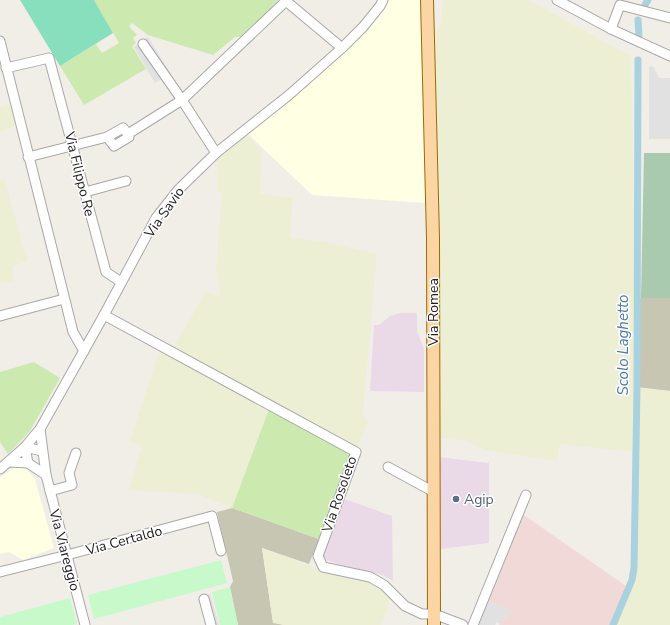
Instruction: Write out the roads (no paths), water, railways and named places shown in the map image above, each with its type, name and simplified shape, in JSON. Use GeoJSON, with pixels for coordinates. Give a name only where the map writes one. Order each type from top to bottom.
{"type":"FeatureCollection","features":[{"type":"Feature","properties":{"kind":"main road","name":"Via Romea"},"geometry":{"type":"LineString","coordinates":[[427,0],[433,238],[434,619]]}},
{"type":"Feature","properties":{"kind":"street","name":"Via Savio"},"geometry":{"type":"LineString","coordinates":[[0,469],[26,447],[40,429],[156,218],[178,190],[216,153],[289,95],[342,48],[363,28],[383,0]]}},
{"type":"Feature","properties":{"kind":"street"},"geometry":{"type":"LineString","coordinates":[[557,0],[611,29],[670,56]]}},
{"type":"Feature","properties":{"kind":"street"},"geometry":{"type":"LineString","coordinates":[[28,157],[107,137],[123,128],[128,134],[182,100],[286,1],[342,48]]}},
{"type":"Feature","properties":{"kind":"street"},"geometry":{"type":"LineString","coordinates":[[611,29],[620,5],[670,18]]}},
{"type":"Feature","properties":{"kind":"street"},"geometry":{"type":"LineString","coordinates":[[0,41],[72,332],[84,351]]}},
{"type":"Feature","properties":{"kind":"street"},"geometry":{"type":"LineString","coordinates":[[143,44],[182,100],[216,153]]}},
{"type":"Feature","properties":{"kind":"street","name":"Via Filippo Re"},"geometry":{"type":"LineString","coordinates":[[6,68],[49,58],[106,272],[121,282]]}},
{"type":"Feature","properties":{"kind":"street"},"geometry":{"type":"LineString","coordinates":[[85,192],[126,181]]}},
{"type":"Feature","properties":{"kind":"street"},"geometry":{"type":"LineString","coordinates":[[0,316],[64,299]]}},
{"type":"Feature","properties":{"kind":"street","name":"Via Rosoleto"},"geometry":{"type":"LineString","coordinates":[[104,314],[356,452],[318,556],[323,567],[370,577],[384,585],[405,606],[434,619],[463,625]]}},
{"type":"Feature","properties":{"kind":"street","name":"Via Viareggio"},"geometry":{"type":"LineString","coordinates":[[40,429],[46,474],[85,625]]}},
{"type":"Feature","properties":{"kind":"street"},"geometry":{"type":"LineString","coordinates":[[28,463],[26,447],[42,451]]}},
{"type":"Feature","properties":{"kind":"street"},"geometry":{"type":"LineString","coordinates":[[50,491],[72,485],[69,473],[76,452]]}},
{"type":"Feature","properties":{"kind":"street"},"geometry":{"type":"LineString","coordinates":[[10,462],[28,463],[46,474]]}},
{"type":"Feature","properties":{"kind":"street"},"geometry":{"type":"LineString","coordinates":[[388,467],[434,492]]}},
{"type":"Feature","properties":{"kind":"street"},"geometry":{"type":"LineString","coordinates":[[473,625],[526,495]]}},
{"type":"Feature","properties":{"kind":"street","name":"Via Certaldo"},"geometry":{"type":"LineString","coordinates":[[0,572],[212,516],[221,551]]}},
{"type":"Feature","properties":{"kind":"street"},"geometry":{"type":"LineString","coordinates":[[204,599],[211,625]]}},
{"type":"Feature","properties":{"kind":"waterway","name":"Scolo Laghetto"},"geometry":{"type":"LineString","coordinates":[[645,5],[648,0]]}},
{"type":"Feature","properties":{"kind":"waterway","name":"Scolo Laghetto"},"geometry":{"type":"LineString","coordinates":[[638,20],[639,35]]}},
{"type":"Feature","properties":{"kind":"waterway","name":"Scolo Laghetto"},"geometry":{"type":"LineString","coordinates":[[613,625],[632,580],[634,568],[637,388],[638,60]]}},
{"type":"Feature","properties":{"kind":"place","name":"Agip"},"geometry":{"type":"Point","coordinates":[456,499]}}]}
